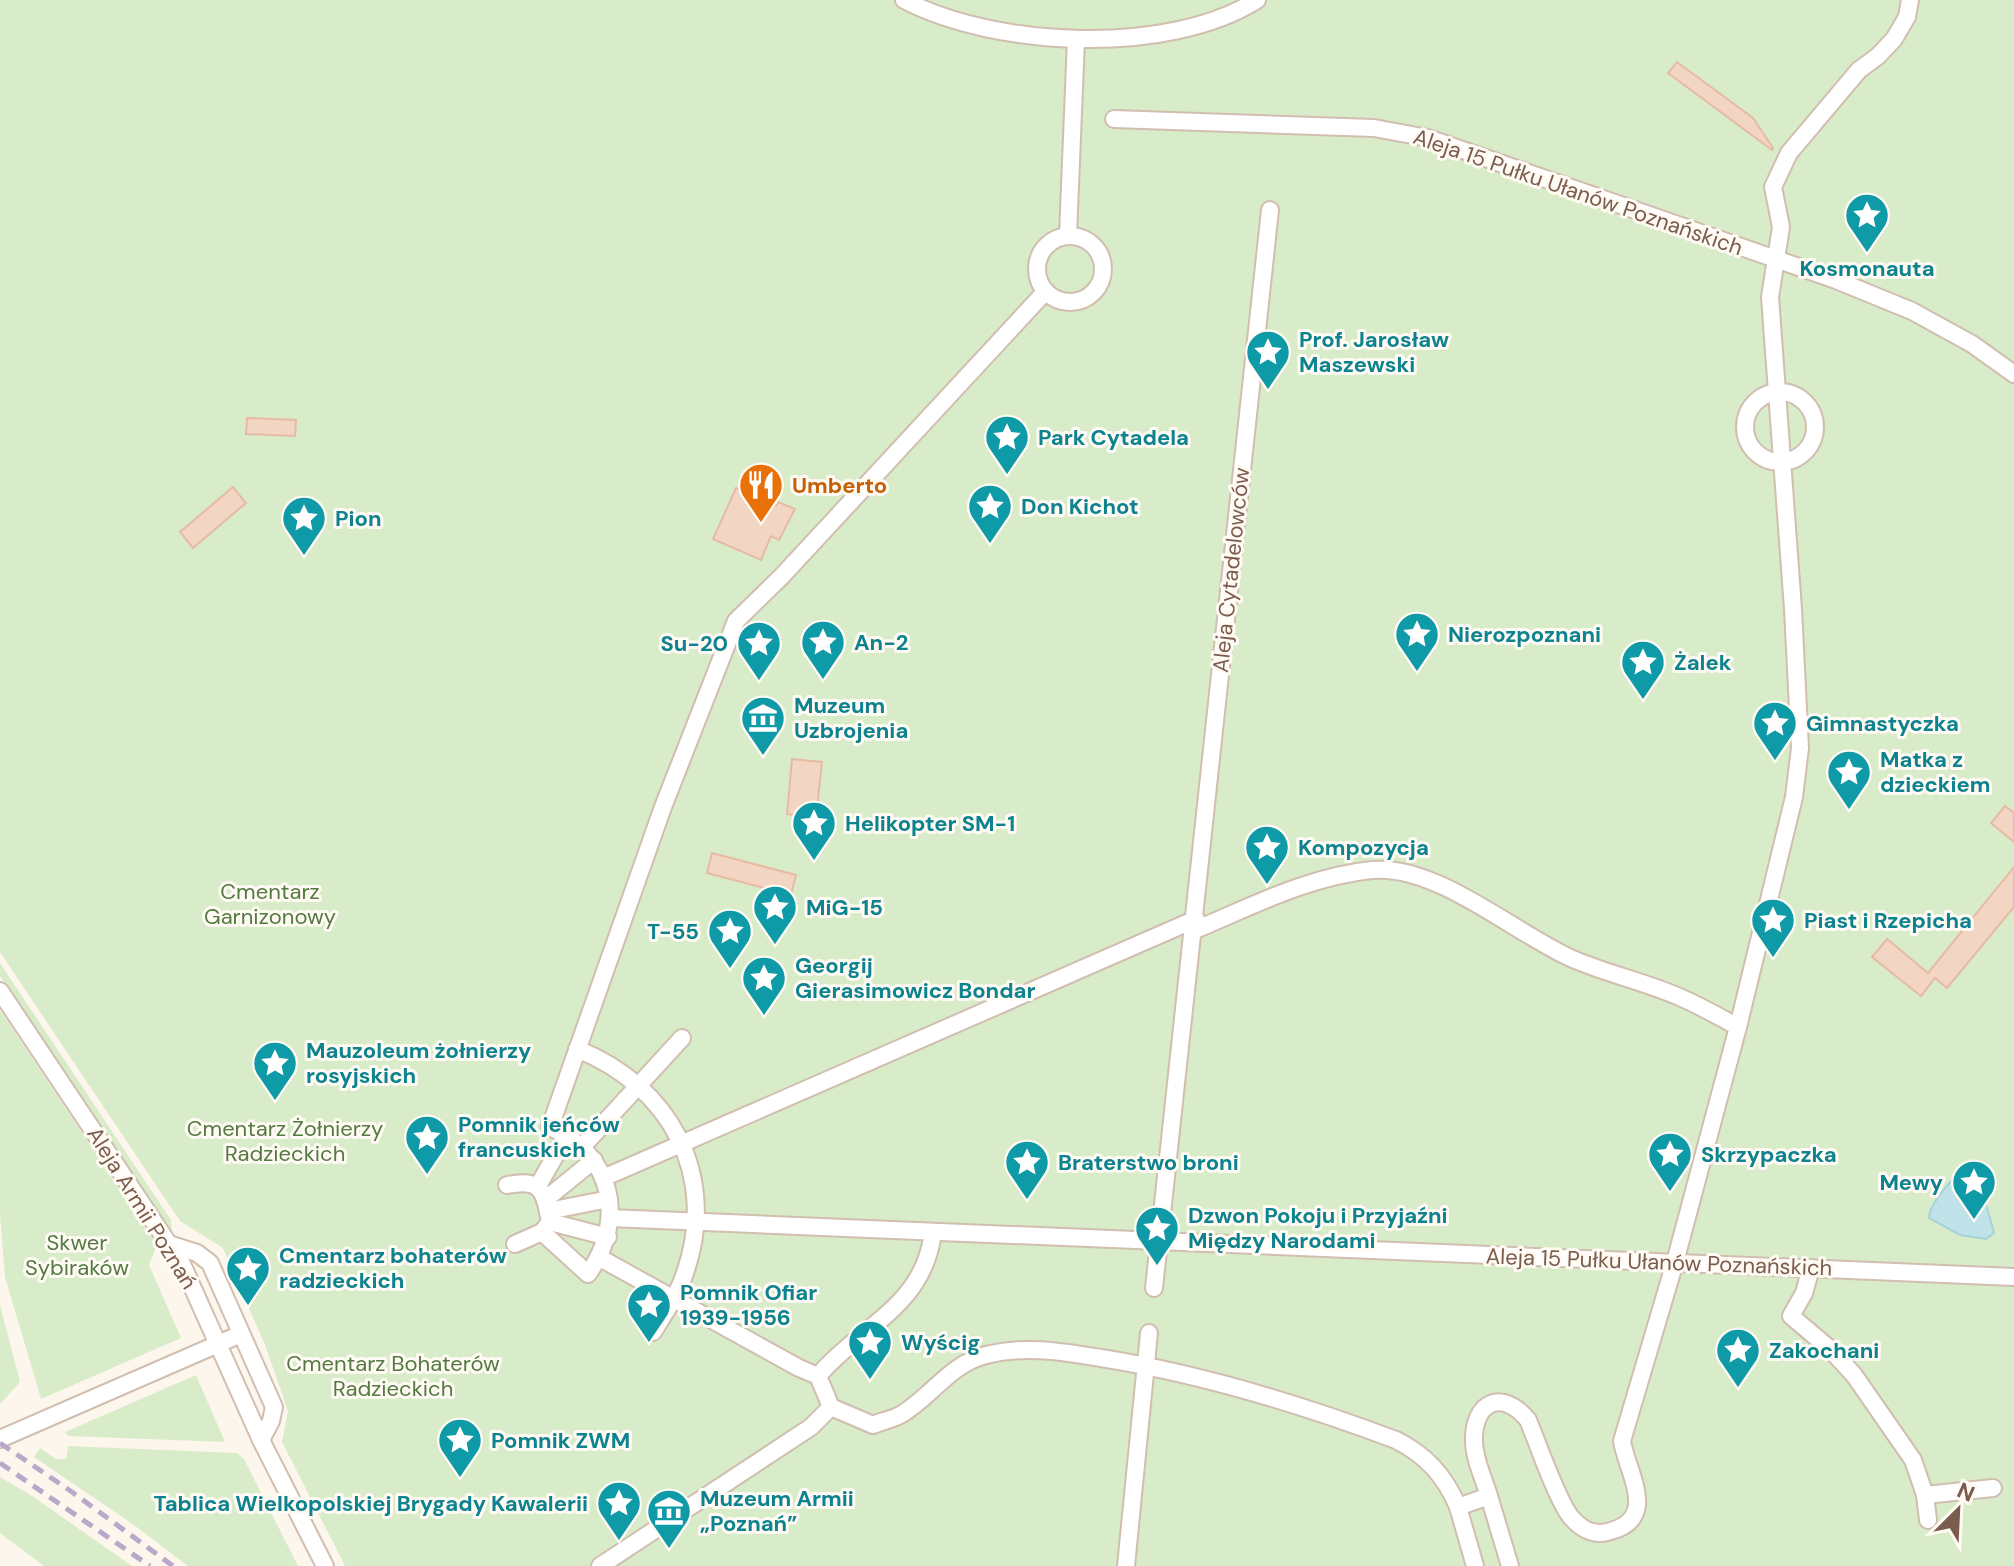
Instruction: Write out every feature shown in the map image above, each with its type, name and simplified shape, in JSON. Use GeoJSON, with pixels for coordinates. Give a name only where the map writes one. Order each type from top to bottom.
{"type":"FeatureCollection","features":[{"type":"Feature","properties":{"kind":"street"},"geometry":{"type":"LineString","coordinates":[[904,0],[955,20],[1002,32],[1076,39],[1149,35],[1204,24],[1237,13],[1257,0]]}},
{"type":"Feature","properties":{"kind":"street"},"geometry":{"type":"LineString","coordinates":[[1510,1566],[1474,1446],[1477,1419],[1493,1401],[1507,1402],[1519,1409],[1528,1420],[1568,1513],[1580,1527],[1597,1534],[1610,1532],[1627,1523],[1638,1501],[1635,1479],[1625,1460],[1622,1441],[1675,1262],[1738,1027],[1794,797],[1800,748],[1770,297],[1781,227],[1773,187],[1789,153],[1859,70],[1894,39],[1907,17],[1910,0]]}},
{"type":"Feature","properties":{"kind":"street"},"geometry":{"type":"LineString","coordinates":[[1068,235],[1076,39]]}},
{"type":"Feature","properties":{"kind":"street","name":"Aleja 15 Pułku Ułanów Poznańskich"},"geometry":{"type":"LineString","coordinates":[[1114,119],[1374,128],[1428,138],[1836,280],[1912,311],[1972,344],[2014,374]]}},
{"type":"Feature","properties":{"kind":"street","name":"Aleja Cytadelowców"},"geometry":{"type":"LineString","coordinates":[[1154,1288],[1270,210]]}},
{"type":"Feature","properties":{"kind":"street"},"geometry":{"type":"LineString","coordinates":[[1068,235],[1086,239],[1099,252],[1103,270],[1098,287],[1083,300],[1062,302],[1045,292],[1036,275],[1038,256],[1050,240],[1068,235]]}},
{"type":"Feature","properties":{"kind":"street"},"geometry":{"type":"LineString","coordinates":[[507,1185],[526,1181],[588,1274],[600,1258],[608,1237],[609,1199],[594,1160],[567,1135],[550,1127],[663,807],[736,621],[782,576],[1045,292]]}},
{"type":"Feature","properties":{"kind":"street"},"geometry":{"type":"LineString","coordinates":[[1778,392],[1795,395],[1808,406],[1815,422],[1814,439],[1802,455],[1783,462],[1766,460],[1753,449],[1746,434],[1746,417],[1753,405],[1764,396],[1778,392]]}},
{"type":"Feature","properties":{"kind":"street"},"geometry":{"type":"LineString","coordinates":[[603,1178],[1195,924],[1312,881],[1374,870],[1420,877],[1471,900],[1545,945],[1577,960],[1683,998],[1738,1027]]}},
{"type":"Feature","properties":{"kind":"street","name":"Aleja Armii Poznań"},"geometry":{"type":"LineString","coordinates":[[0,991],[169,1244],[193,1286],[261,1440],[325,1566]]}},
{"type":"Feature","properties":{"kind":"street"},"geometry":{"type":"LineString","coordinates":[[582,1147],[682,1038]]}},
{"type":"Feature","properties":{"kind":"street"},"geometry":{"type":"LineString","coordinates":[[577,1049],[599,1057],[640,1085],[655,1101],[681,1143],[695,1193],[696,1222],[692,1253],[674,1298],[653,1332]]}},
{"type":"Feature","properties":{"kind":"street"},"geometry":{"type":"LineString","coordinates":[[545,1210],[567,1135]]}},
{"type":"Feature","properties":{"kind":"street"},"geometry":{"type":"LineString","coordinates":[[515,1244],[594,1160]]}},
{"type":"Feature","properties":{"kind":"street"},"geometry":{"type":"LineString","coordinates":[[545,1210],[609,1199]]}},
{"type":"Feature","properties":{"kind":"street"},"geometry":{"type":"LineString","coordinates":[[545,1210],[608,1237]]}},
{"type":"Feature","properties":{"kind":"street","name":"Aleja 15 Pułku Ułanów Poznańskich"},"geometry":{"type":"LineString","coordinates":[[610,1218],[2014,1277]]}},
{"type":"Feature","properties":{"kind":"street"},"geometry":{"type":"LineString","coordinates":[[818,1376],[836,1355],[900,1304],[915,1286],[931,1253],[933,1232]]}},
{"type":"Feature","properties":{"kind":"street"},"geometry":{"type":"LineString","coordinates":[[169,1244],[197,1253],[210,1263],[274,1407],[261,1440]]}},
{"type":"Feature","properties":{"kind":"street"},"geometry":{"type":"LineString","coordinates":[[600,1258],[818,1376],[831,1407],[873,1425],[902,1414],[952,1371],[983,1355],[1046,1349],[1146,1365],[1217,1381],[1396,1440],[1417,1451],[1450,1488],[1475,1566]]}},
{"type":"Feature","properties":{"kind":"street"},"geometry":{"type":"LineString","coordinates":[[1811,1268],[1804,1293],[1791,1316],[1830,1349],[1854,1375],[1913,1460],[1925,1495],[1928,1520]]}},
{"type":"Feature","properties":{"kind":"street"},"geometry":{"type":"LineString","coordinates":[[1126,1566],[1149,1333]]}},
{"type":"Feature","properties":{"kind":"street"},"geometry":{"type":"LineString","coordinates":[[0,1439],[241,1334]]}},
{"type":"Feature","properties":{"kind":"street"},"geometry":{"type":"LineString","coordinates":[[600,1566],[811,1427],[831,1407]]}},
{"type":"Feature","properties":{"kind":"street"},"geometry":{"type":"LineString","coordinates":[[1925,1495],[1993,1488]]}},
{"type":"Feature","properties":{"kind":"street"},"geometry":{"type":"LineString","coordinates":[[1458,1507],[1489,1496]]}},
{"type":"Feature","properties":{"kind":"green space","name":"Park Cytadela"},"geometry":{"type":"Polygon","coordinates":[[[0,0],[2014,0],[2014,1566],[345,1566],[282,1442],[288,1411],[265,1345],[223,1248],[180,1221],[0,952],[0,0]]]}},
{"type":"Feature","properties":{"kind":"green space"},"geometry":{"type":"Polygon","coordinates":[[[0,963],[171,1220],[172,1232],[0,976],[0,963]]]}},
{"type":"Feature","properties":{"kind":"green space","name":"Skwer Sybiraków"},"geometry":{"type":"Polygon","coordinates":[[[0,1010],[157,1245],[149,1265],[181,1338],[41,1399],[5,1277],[0,1214],[0,1010]]]}},
{"type":"Feature","properties":{"kind":"green space"},"geometry":{"type":"Polygon","coordinates":[[[0,1305],[20,1382],[0,1404],[0,1305]]]}},
{"type":"Feature","properties":{"kind":"green space"},"geometry":{"type":"Polygon","coordinates":[[[196,1375],[225,1442],[68,1436],[65,1432],[196,1375]]]}},
{"type":"Feature","properties":{"kind":"green space"},"geometry":{"type":"Polygon","coordinates":[[[68,1446],[237,1453],[244,1459],[298,1566],[188,1566],[34,1457],[40,1448],[56,1459],[66,1459],[68,1446]]]}},
{"type":"Feature","properties":{"kind":"green space"},"geometry":{"type":"Polygon","coordinates":[[[0,1477],[132,1566],[44,1566],[0,1533],[0,1477]]]}},
{"type":"Feature","properties":{"kind":"water"},"geometry":{"type":"Polygon","coordinates":[[[1970,1166],[1977,1167],[1987,1179],[1986,1204],[1994,1233],[1986,1239],[1960,1235],[1929,1218],[1945,1189],[1970,1166]]]}},
{"type":"Feature","properties":{"kind":"building"},"geometry":{"type":"Polygon","coordinates":[[[1677,62],[1753,118],[1772,150],[1668,73],[1677,62]]]}},
{"type":"Feature","properties":{"kind":"building"},"geometry":{"type":"Polygon","coordinates":[[[247,418],[296,420],[295,436],[246,434],[247,418]]]}},
{"type":"Feature","properties":{"kind":"building"},"geometry":{"type":"Polygon","coordinates":[[[233,487],[246,503],[193,548],[180,532],[233,487]]]}},
{"type":"Feature","properties":{"kind":"building","name":"Umberto"},"geometry":{"type":"Polygon","coordinates":[[[736,488],[776,506],[778,502],[795,509],[779,540],[771,536],[761,560],[713,539],[736,488]]]}},
{"type":"Feature","properties":{"kind":"building"},"geometry":{"type":"Polygon","coordinates":[[[792,759],[822,762],[816,817],[787,814],[792,759]]]}},
{"type":"Feature","properties":{"kind":"building"},"geometry":{"type":"Polygon","coordinates":[[[2005,806],[2014,813],[2014,842],[1991,823],[2005,806]]]}},
{"type":"Feature","properties":{"kind":"building"},"geometry":{"type":"Polygon","coordinates":[[[712,853],[796,875],[791,895],[707,873],[712,853]]]}},
{"type":"Feature","properties":{"kind":"building"},"geometry":{"type":"Polygon","coordinates":[[[2014,867],[2014,907],[1947,988],[1935,978],[1921,996],[1872,957],[1887,939],[1928,973],[2014,867]]]}},
{"type":"Feature","properties":{"kind":"railway"},"geometry":{"type":"LineString","coordinates":[[0,1443],[173,1566]]}},
{"type":"Feature","properties":{"kind":"railway"},"geometry":{"type":"LineString","coordinates":[[0,1463],[150,1566]]}},
{"type":"Feature","properties":{"kind":"place","name":"Kosmonauta"},"geometry":{"type":"Point","coordinates":[1867,254]}},
{"type":"Feature","properties":{"kind":"place","name":"Prof. Jarosław Maszewski"},"geometry":{"type":"Point","coordinates":[1268,391]}},
{"type":"Feature","properties":{"kind":"place","name":"Park Cytadela"},"geometry":{"type":"Point","coordinates":[1007,476]}},
{"type":"Feature","properties":{"kind":"place","name":"Umberto"},"geometry":{"type":"Point","coordinates":[761,524]}},
{"type":"Feature","properties":{"kind":"place","name":"Don Kichot"},"geometry":{"type":"Point","coordinates":[990,545]}},
{"type":"Feature","properties":{"kind":"place","name":"Pion"},"geometry":{"type":"Point","coordinates":[304,557]}},
{"type":"Feature","properties":{"kind":"place","name":"Nierozpoznani"},"geometry":{"type":"Point","coordinates":[1417,673]}},
{"type":"Feature","properties":{"kind":"place","name":"An-2"},"geometry":{"type":"Point","coordinates":[823,681]}},
{"type":"Feature","properties":{"kind":"place","name":"Su-20"},"geometry":{"type":"Point","coordinates":[759,682]}},
{"type":"Feature","properties":{"kind":"place","name":"Żalek"},"geometry":{"type":"Point","coordinates":[1643,701]}},
{"type":"Feature","properties":{"kind":"place","name":"Muzeum Uzbrojenia"},"geometry":{"type":"Point","coordinates":[763,757]}},
{"type":"Feature","properties":{"kind":"place","name":"Gimnastyczka"},"geometry":{"type":"Point","coordinates":[1775,762]}},
{"type":"Feature","properties":{"kind":"place","name":"Matka z dzieckiem"},"geometry":{"type":"Point","coordinates":[1849,811]}},
{"type":"Feature","properties":{"kind":"place","name":"Helikopter SM-1"},"geometry":{"type":"Point","coordinates":[814,862]}},
{"type":"Feature","properties":{"kind":"place","name":"Kompozycja"},"geometry":{"type":"Point","coordinates":[1267,886]}},
{"type":"Feature","properties":{"kind":"place","name":"MiG-15"},"geometry":{"type":"Point","coordinates":[775,946]}},
{"type":"Feature","properties":{"kind":"place","name":"Piast i Rzepicha"},"geometry":{"type":"Point","coordinates":[1773,959]}},
{"type":"Feature","properties":{"kind":"place","name":"T-55"},"geometry":{"type":"Point","coordinates":[730,970]}},
{"type":"Feature","properties":{"kind":"place","name":"Georgij Gierasimowicz Bondar"},"geometry":{"type":"Point","coordinates":[764,1017]}},
{"type":"Feature","properties":{"kind":"place","name":"Mauzoleum żołnierzy rosyjskich"},"geometry":{"type":"Point","coordinates":[275,1102]}},
{"type":"Feature","properties":{"kind":"place","name":"Pomnik jeńców francuskich"},"geometry":{"type":"Point","coordinates":[427,1176]}},
{"type":"Feature","properties":{"kind":"place","name":"Skrzypaczka"},"geometry":{"type":"Point","coordinates":[1670,1193]}},
{"type":"Feature","properties":{"kind":"place","name":"Braterstwo broni"},"geometry":{"type":"Point","coordinates":[1027,1201]}},
{"type":"Feature","properties":{"kind":"place","name":"Mewy"},"geometry":{"type":"Point","coordinates":[1974,1221]}},
{"type":"Feature","properties":{"kind":"place","name":"Dzwon Pokoju i Przyjaźni Między Narodami"},"geometry":{"type":"Point","coordinates":[1157,1267]}},
{"type":"Feature","properties":{"kind":"place","name":"Cmentarz bohaterów radzieckich"},"geometry":{"type":"Point","coordinates":[248,1307]}},
{"type":"Feature","properties":{"kind":"place","name":"Pomnik Ofiar 1939-1956"},"geometry":{"type":"Point","coordinates":[649,1344]}},
{"type":"Feature","properties":{"kind":"place","name":"Wyścig"},"geometry":{"type":"Point","coordinates":[870,1381]}},
{"type":"Feature","properties":{"kind":"place","name":"Zakochani"},"geometry":{"type":"Point","coordinates":[1738,1389]}},
{"type":"Feature","properties":{"kind":"place","name":"Pomnik ZWM"},"geometry":{"type":"Point","coordinates":[460,1479]}},
{"type":"Feature","properties":{"kind":"place","name":"Tablica Wielkopolskiej Brygady Kawalerii"},"geometry":{"type":"Point","coordinates":[619,1542]}},
{"type":"Feature","properties":{"kind":"place","name":"Muzeum Armii „Poznań”"},"geometry":{"type":"Point","coordinates":[669,1550]}},
{"type":"Feature","properties":{"kind":"park label","name":"Cmentarz Garnizonowy"},"geometry":{"type":"Point","coordinates":[270,904]}},
{"type":"Feature","properties":{"kind":"park label","name":"Cmentarz Żołnierzy Radzieckich"},"geometry":{"type":"Point","coordinates":[285,1140]}},
{"type":"Feature","properties":{"kind":"park label","name":"Cmentarz Bohaterów Radzieckich"},"geometry":{"type":"Point","coordinates":[393,1376]}}]}
